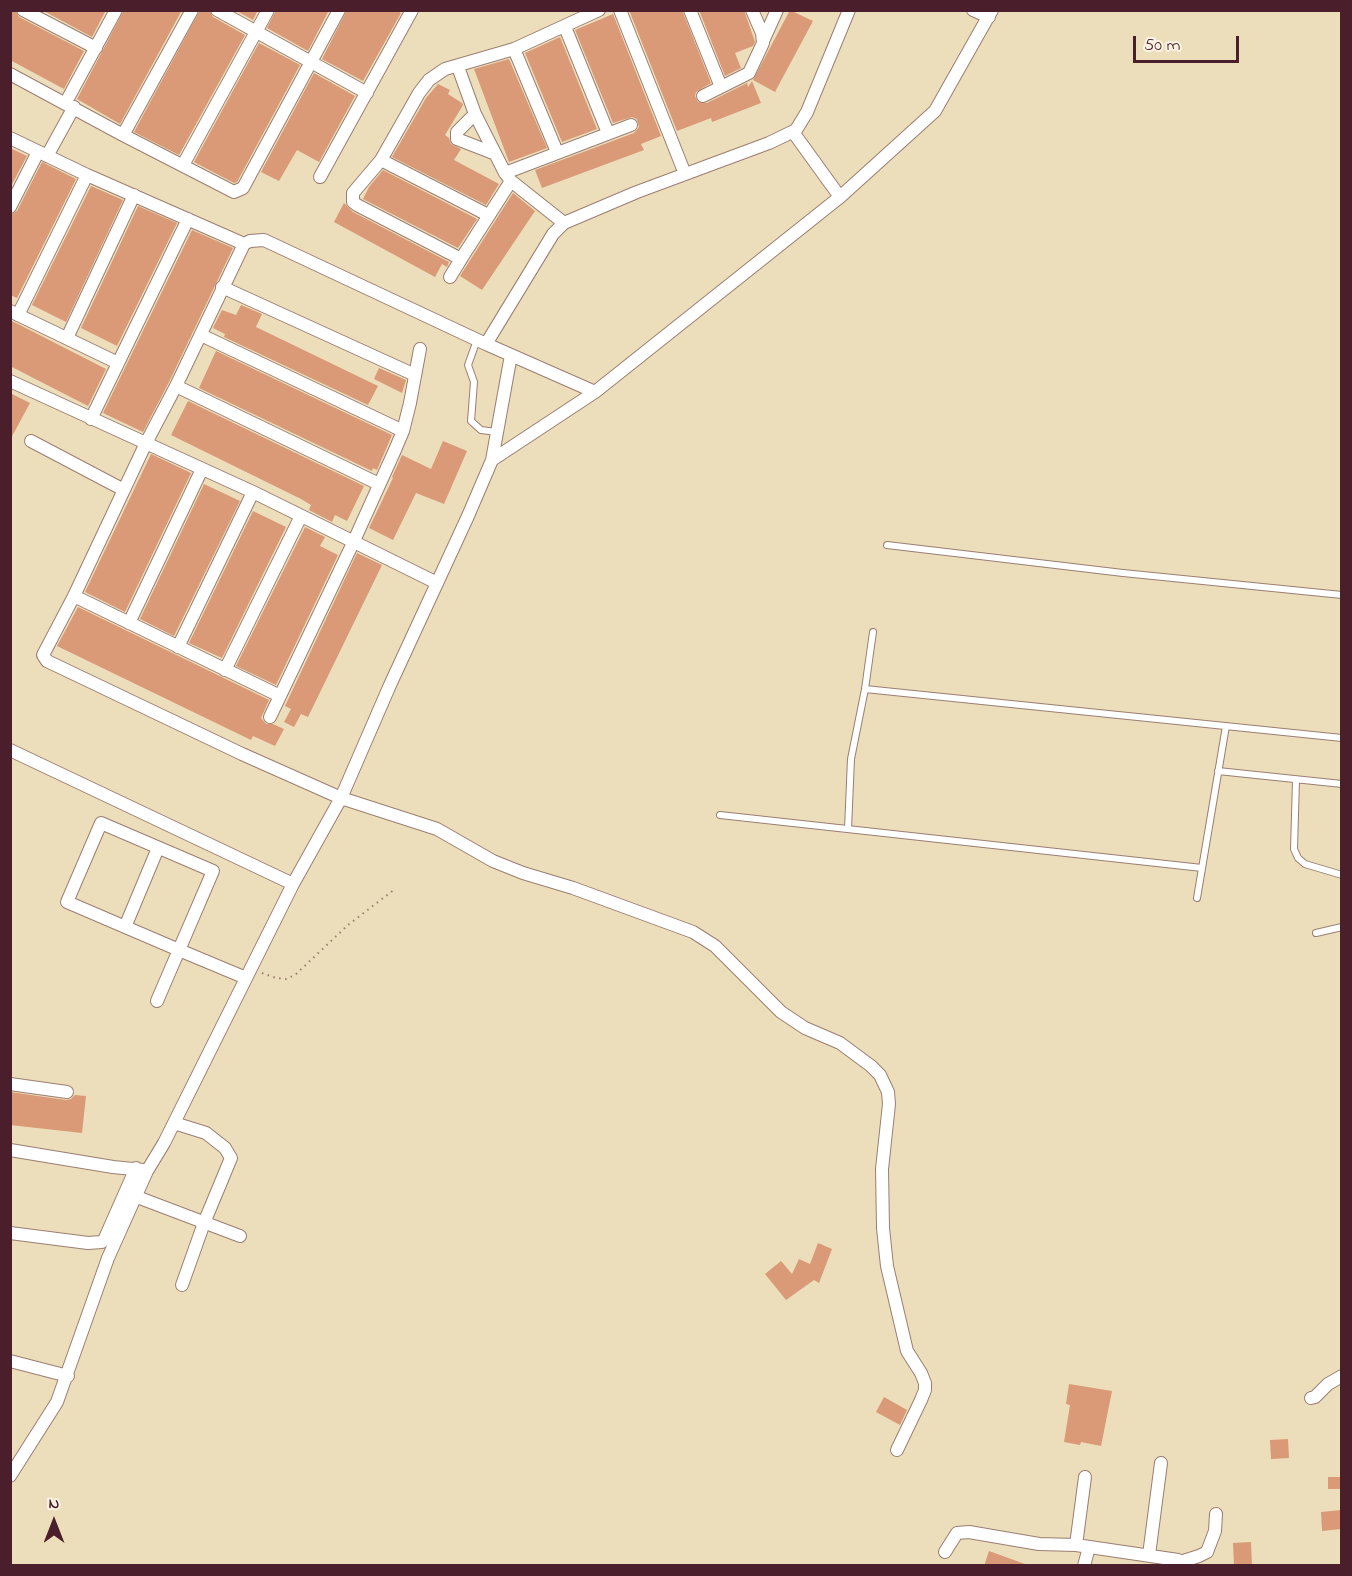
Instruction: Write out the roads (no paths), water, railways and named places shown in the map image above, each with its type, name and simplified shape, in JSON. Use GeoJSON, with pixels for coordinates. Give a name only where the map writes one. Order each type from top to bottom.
{"type":"FeatureCollection","features":[{"type":"Feature","properties":{"kind":"street"},"geometry":{"type":"LineString","coordinates":[[10,207],[43,154],[57,139],[96,48],[116,10]]}},
{"type":"Feature","properties":{"kind":"street"},"geometry":{"type":"LineString","coordinates":[[123,135],[192,10]]}},
{"type":"Feature","properties":{"kind":"street"},"geometry":{"type":"LineString","coordinates":[[217,10],[367,93]]}},
{"type":"Feature","properties":{"kind":"street"},"geometry":{"type":"LineString","coordinates":[[183,165],[268,10]]}},
{"type":"Feature","properties":{"kind":"street"},"geometry":{"type":"LineString","coordinates":[[10,74],[69,109],[234,192],[239,191],[339,10]]}},
{"type":"Feature","properties":{"kind":"street"},"geometry":{"type":"LineString","coordinates":[[320,177],[412,10]]}},
{"type":"Feature","properties":{"kind":"street"},"geometry":{"type":"LineString","coordinates":[[461,260],[355,204],[353,193],[381,160],[424,86],[445,69],[514,49],[599,10]]}},
{"type":"Feature","properties":{"kind":"street"},"geometry":{"type":"LineString","coordinates":[[620,10],[685,174]]}},
{"type":"Feature","properties":{"kind":"street"},"geometry":{"type":"LineString","coordinates":[[690,10],[721,87]]}},
{"type":"Feature","properties":{"kind":"street"},"geometry":{"type":"LineString","coordinates":[[752,10],[762,33],[763,42]]}},
{"type":"Feature","properties":{"kind":"street"},"geometry":{"type":"LineString","coordinates":[[703,96],[749,74],[777,10]]}},
{"type":"Feature","properties":{"kind":"street"},"geometry":{"type":"LineString","coordinates":[[481,342],[554,234],[564,223],[685,174],[769,144],[793,132],[801,124],[807,112],[849,10]]}},
{"type":"Feature","properties":{"kind":"street"},"geometry":{"type":"LineString","coordinates":[[492,460],[595,392],[840,197],[935,111],[990,14],[973,10]]}},
{"type":"Feature","properties":{"kind":"street"},"geometry":{"type":"LineString","coordinates":[[30,12],[96,48]]}},
{"type":"Feature","properties":{"kind":"street"},"geometry":{"type":"LineString","coordinates":[[565,27],[608,133]]}},
{"type":"Feature","properties":{"kind":"street"},"geometry":{"type":"LineString","coordinates":[[514,49],[557,152]]}},
{"type":"Feature","properties":{"kind":"street"},"geometry":{"type":"LineString","coordinates":[[458,67],[475,114],[493,153],[508,177],[564,223]]}},
{"type":"Feature","properties":{"kind":"street"},"geometry":{"type":"LineString","coordinates":[[475,114],[457,132],[457,139],[493,153]]}},
{"type":"Feature","properties":{"kind":"street"},"geometry":{"type":"LineString","coordinates":[[450,277],[508,177],[557,152],[631,124]]}},
{"type":"Feature","properties":{"kind":"street"},"geometry":{"type":"LineString","coordinates":[[793,132],[840,197]]}},
{"type":"Feature","properties":{"kind":"street"},"geometry":{"type":"LineString","coordinates":[[10,138],[87,175],[244,244]]}},
{"type":"Feature","properties":{"kind":"street"},"geometry":{"type":"LineString","coordinates":[[381,160],[488,215]]}},
{"type":"Feature","properties":{"kind":"street"},"geometry":{"type":"LineString","coordinates":[[87,175],[14,313],[118,363]]}},
{"type":"Feature","properties":{"kind":"street"},"geometry":{"type":"LineString","coordinates":[[67,338],[134,195]]}},
{"type":"Feature","properties":{"kind":"street"},"geometry":{"type":"LineString","coordinates":[[91,419],[188,219]]}},
{"type":"Feature","properties":{"kind":"street"},"geometry":{"type":"LineString","coordinates":[[595,392],[481,342],[264,240],[254,240],[244,244],[74,596],[44,652],[47,661],[242,754],[341,798],[437,829],[492,861],[522,873],[573,888],[693,932],[714,946],[781,1012],[805,1028],[840,1043],[862,1057],[880,1075],[888,1092],[889,1104],[882,1179],[883,1228],[887,1266],[906,1351],[925,1383],[921,1400],[897,1450]]}},
{"type":"Feature","properties":{"kind":"street"},"geometry":{"type":"LineString","coordinates":[[222,287],[415,375]]}},
{"type":"Feature","properties":{"kind":"street"},"geometry":{"type":"LineString","coordinates":[[201,335],[403,431]]}},
{"type":"Feature","properties":{"kind":"street"},"geometry":{"type":"LineString","coordinates":[[270,717],[354,543],[403,431],[420,349]]}},
{"type":"Feature","properties":{"kind":"street"},"geometry":{"type":"LineString","coordinates":[[10,1233],[88,1243],[102,1242],[142,1169],[174,1123],[292,884],[341,798],[492,460],[511,355]]}},
{"type":"Feature","properties":{"kind":"street"},"geometry":{"type":"LineString","coordinates":[[10,381],[253,492],[437,583]]}},
{"type":"Feature","properties":{"kind":"street"},"geometry":{"type":"LineString","coordinates":[[176,386],[379,484]]}},
{"type":"Feature","properties":{"kind":"street"},"geometry":{"type":"LineString","coordinates":[[31,441],[124,490]]}},
{"type":"Feature","properties":{"kind":"street"},"geometry":{"type":"LineString","coordinates":[[129,623],[202,469]]}},
{"type":"Feature","properties":{"kind":"street"},"geometry":{"type":"LineString","coordinates":[[178,646],[253,492]]}},
{"type":"Feature","properties":{"kind":"street"},"geometry":{"type":"LineString","coordinates":[[225,670],[301,516]]}},
{"type":"Feature","properties":{"kind":"street"},"geometry":{"type":"LineString","coordinates":[[74,596],[280,696]]}},
{"type":"Feature","properties":{"kind":"street"},"geometry":{"type":"LineString","coordinates":[[10,750],[292,884]]}},
{"type":"Feature","properties":{"kind":"street"},"geometry":{"type":"LineString","coordinates":[[157,1001],[179,950],[213,871],[102,824],[68,902],[179,950],[248,973]]}},
{"type":"Feature","properties":{"kind":"street"},"geometry":{"type":"LineString","coordinates":[[125,927],[158,848]]}},
{"type":"Feature","properties":{"kind":"street"},"geometry":{"type":"LineString","coordinates":[[10,1084],[68,1092]]}},
{"type":"Feature","properties":{"kind":"street"},"geometry":{"type":"LineString","coordinates":[[174,1123],[206,1133],[230,1154],[231,1162],[204,1223],[182,1285]]}},
{"type":"Feature","properties":{"kind":"street"},"geometry":{"type":"LineString","coordinates":[[10,1150],[113,1167],[142,1169]]}},
{"type":"Feature","properties":{"kind":"street"},"geometry":{"type":"LineString","coordinates":[[10,1476],[57,1402],[108,1258],[137,1197],[142,1169]]}},
{"type":"Feature","properties":{"kind":"street"},"geometry":{"type":"LineString","coordinates":[[137,1197],[240,1236]]}},
{"type":"Feature","properties":{"kind":"street"},"geometry":{"type":"LineString","coordinates":[[10,1361],[68,1376]]}},
{"type":"Feature","properties":{"kind":"street"},"geometry":{"type":"LineString","coordinates":[[1311,1398],[1315,1397],[1328,1383],[1341,1376]]}},
{"type":"Feature","properties":{"kind":"street"},"geometry":{"type":"LineString","coordinates":[[1149,1556],[1161,1463]]}},
{"type":"Feature","properties":{"kind":"street"},"geometry":{"type":"LineString","coordinates":[[1084,1566],[1082,1546],[1085,1477]]}},
{"type":"Feature","properties":{"kind":"street"},"geometry":{"type":"LineString","coordinates":[[945,1551],[960,1532],[1039,1544],[1082,1546],[1178,1560],[1181,1564],[1207,1551],[1215,1531],[1216,1514]]}},
{"type":"Feature","properties":{"kind":"lane"},"geometry":{"type":"LineString","coordinates":[[481,342],[468,365],[474,382],[471,421],[481,430],[497,432]]}},
{"type":"Feature","properties":{"kind":"lane"},"geometry":{"type":"LineString","coordinates":[[887,545],[1123,573],[1341,595]]}},
{"type":"Feature","properties":{"kind":"lane"},"geometry":{"type":"LineString","coordinates":[[848,829],[851,759],[866,689],[873,632]]}},
{"type":"Feature","properties":{"kind":"lane"},"geometry":{"type":"LineString","coordinates":[[866,689],[1341,738]]}},
{"type":"Feature","properties":{"kind":"lane"},"geometry":{"type":"LineString","coordinates":[[1197,898],[1226,726]]}},
{"type":"Feature","properties":{"kind":"lane"},"geometry":{"type":"LineString","coordinates":[[1218,771],[1341,784]]}},
{"type":"Feature","properties":{"kind":"lane"},"geometry":{"type":"LineString","coordinates":[[1296,780],[1294,849],[1298,858],[1305,864],[1341,875]]}},
{"type":"Feature","properties":{"kind":"lane"},"geometry":{"type":"LineString","coordinates":[[720,815],[1202,868]]}},
{"type":"Feature","properties":{"kind":"lane"},"geometry":{"type":"LineString","coordinates":[[1316,933],[1341,927]]}}]}
